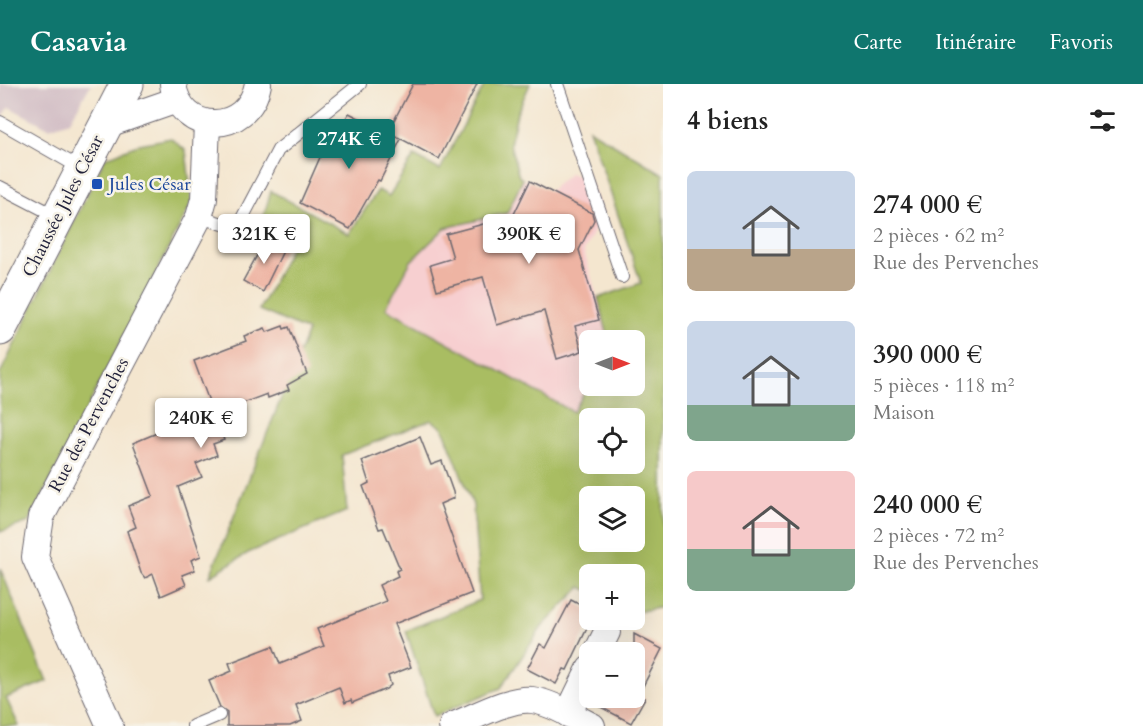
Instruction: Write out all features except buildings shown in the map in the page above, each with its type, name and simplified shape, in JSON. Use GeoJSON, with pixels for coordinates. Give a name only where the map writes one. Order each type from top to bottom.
{"type":"FeatureCollection","features":[{"type":"Feature","properties":{"kind":"main road","name":"Chaussée Jules César"},"geometry":{"type":"LineString","coordinates":[[0,329],[127,84]]}},
{"type":"Feature","properties":{"kind":"street"},"geometry":{"type":"LineString","coordinates":[[105,125],[175,92],[189,115],[207,123],[226,122],[242,114],[253,100],[258,84]]}},
{"type":"Feature","properties":{"kind":"street","name":"Rue des Pervenches"},"geometry":{"type":"LineString","coordinates":[[110,726],[35,557],[41,517],[199,217],[204,199],[207,123]]}},
{"type":"Feature","properties":{"kind":"street"},"geometry":{"type":"LineString","coordinates":[[568,714],[579,692]]}},
{"type":"Feature","properties":{"kind":"street"},"geometry":{"type":"LineString","coordinates":[[452,726],[513,702],[529,699],[592,726]]}},
{"type":"Feature","properties":{"kind":"lane"},"geometry":{"type":"LineString","coordinates":[[199,217],[237,228],[278,150],[360,84]]}},
{"type":"Feature","properties":{"kind":"lane"},"geometry":{"type":"LineString","coordinates":[[556,84],[622,277]]}},
{"type":"Feature","properties":{"kind":"lane"},"geometry":{"type":"LineString","coordinates":[[0,123],[82,169]]}},
{"type":"Feature","properties":{"kind":"lane"},"geometry":{"type":"LineString","coordinates":[[0,187],[57,216]]}},
{"type":"Feature","properties":{"kind":"lane"},"geometry":{"type":"LineString","coordinates":[[193,726],[219,715]]}},
{"type":"Feature","properties":{"kind":"shaded area"},"geometry":{"type":"Polygon","coordinates":[[[0,84],[91,84],[70,121],[49,128],[9,107],[0,121],[0,84]]]}},
{"type":"Feature","properties":{"kind":"shaded area"},"geometry":{"type":"Polygon","coordinates":[[[570,173],[589,181],[602,216],[584,251],[606,330],[579,330],[579,396],[583,396],[574,413],[386,309],[411,261],[445,228],[507,213],[523,179],[549,191],[570,173]]]}},
{"type":"Feature","properties":{"kind":"green space"},"geometry":{"type":"Polygon","coordinates":[[[485,84],[530,84],[517,113],[510,144],[519,177],[523,179],[507,213],[445,228],[411,261],[386,308],[573,412],[582,396],[645,396],[645,330],[606,330],[598,298],[641,283],[589,129],[663,174],[663,607],[645,610],[645,564],[579,564],[579,589],[542,627],[501,688],[434,716],[406,631],[480,600],[473,505],[443,428],[431,420],[342,455],[347,511],[248,553],[210,576],[308,331],[259,310],[291,247],[260,228],[271,191],[349,234],[378,190],[389,196],[414,156],[440,170],[485,84]]]}},
{"type":"Feature","properties":{"kind":"green space"},"geometry":{"type":"Polygon","coordinates":[[[171,138],[186,151],[192,202],[29,522],[0,532],[0,374],[105,158],[139,144],[171,138]]]}},
{"type":"Feature","properties":{"kind":"green space"},"geometry":{"type":"Polygon","coordinates":[[[0,568],[47,681],[6,698],[19,726],[0,726],[0,568]]]}},
{"type":"Feature","properties":{"kind":"place","name":"Jules César"},"geometry":{"type":"Point","coordinates":[97,184]}}]}
